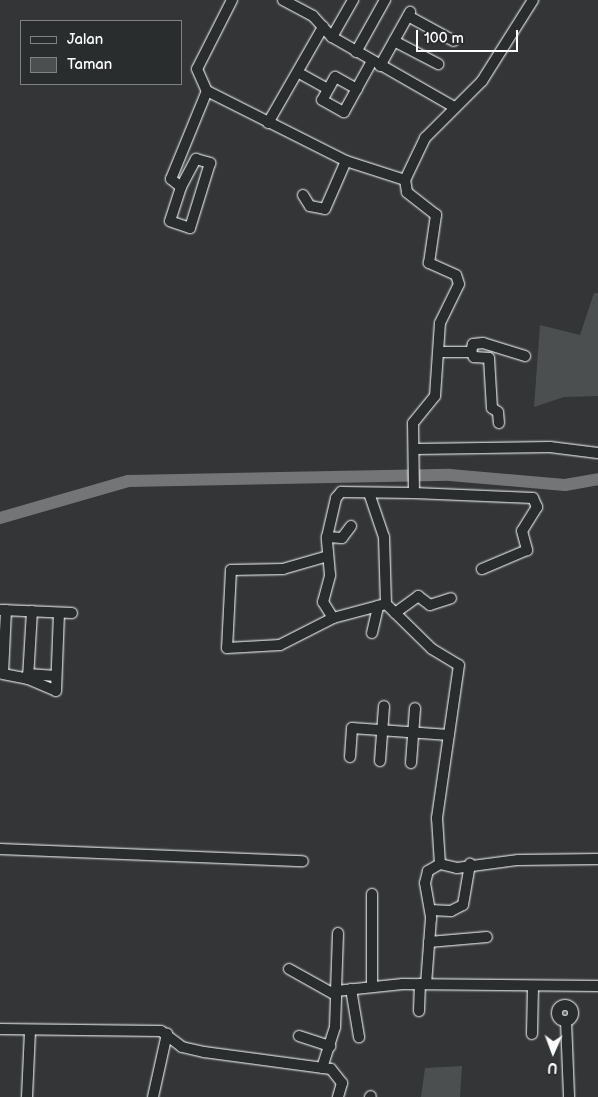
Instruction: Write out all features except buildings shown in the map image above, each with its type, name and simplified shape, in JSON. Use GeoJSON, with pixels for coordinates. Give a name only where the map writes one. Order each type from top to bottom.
{"type":"FeatureCollection","features":[{"type":"Feature","properties":{"kind":"street"},"geometry":{"type":"LineString","coordinates":[[232,0],[198,66],[207,90],[268,123],[346,161],[405,180]]}},
{"type":"Feature","properties":{"kind":"street"},"geometry":{"type":"LineString","coordinates":[[283,0],[313,16],[332,37],[454,107]]}},
{"type":"Feature","properties":{"kind":"street"},"geometry":{"type":"LineString","coordinates":[[332,37],[353,0]]}},
{"type":"Feature","properties":{"kind":"street"},"geometry":{"type":"LineString","coordinates":[[356,52],[386,0]]}},
{"type":"Feature","properties":{"kind":"street"},"geometry":{"type":"LineString","coordinates":[[414,490],[416,449],[413,423],[432,402],[440,352],[442,312],[455,299],[458,276],[427,260],[436,215],[407,192],[405,180],[425,138],[485,77],[533,0]]}},
{"type":"Feature","properties":{"kind":"street"},"geometry":{"type":"LineString","coordinates":[[356,88],[335,77],[322,100],[344,112],[356,88],[394,41],[409,14],[454,41]]}},
{"type":"Feature","properties":{"kind":"street"},"geometry":{"type":"LineString","coordinates":[[268,123],[323,27]]}},
{"type":"Feature","properties":{"kind":"street"},"geometry":{"type":"LineString","coordinates":[[394,41],[438,64]]}},
{"type":"Feature","properties":{"kind":"street"},"geometry":{"type":"LineString","coordinates":[[299,73],[328,88]]}},
{"type":"Feature","properties":{"kind":"street"},"geometry":{"type":"LineString","coordinates":[[181,187],[171,178],[207,90]]}},
{"type":"Feature","properties":{"kind":"street"},"geometry":{"type":"LineString","coordinates":[[196,160],[210,163],[190,228],[170,220],[181,187],[196,160]]}},
{"type":"Feature","properties":{"kind":"street"},"geometry":{"type":"LineString","coordinates":[[303,196],[310,206],[324,209],[346,161]]}},
{"type":"Feature","properties":{"kind":"street"},"geometry":{"type":"LineString","coordinates":[[499,423],[498,412],[492,408],[489,358],[474,357],[471,352],[473,344],[483,343],[525,356]]}},
{"type":"Feature","properties":{"kind":"street"},"geometry":{"type":"LineString","coordinates":[[440,352],[471,352]]}},
{"type":"Feature","properties":{"kind":"street"},"geometry":{"type":"LineString","coordinates":[[416,449],[550,446],[598,453]]}},
{"type":"Feature","properties":{"kind":"street"},"geometry":{"type":"LineString","coordinates":[[333,618],[323,602],[330,575],[327,537],[341,492],[369,493],[414,490],[533,498],[537,506],[523,526],[527,550],[482,569]]}},
{"type":"Feature","properties":{"kind":"street"},"geometry":{"type":"LineString","coordinates":[[369,493],[384,537],[382,605],[372,633]]}},
{"type":"Feature","properties":{"kind":"street"},"geometry":{"type":"LineString","coordinates":[[327,537],[342,538],[351,526]]}},
{"type":"Feature","properties":{"kind":"street"},"geometry":{"type":"LineString","coordinates":[[328,556],[283,569],[230,571],[227,648],[280,645],[333,618],[382,605],[395,613],[432,649],[458,663],[442,768]]}},
{"type":"Feature","properties":{"kind":"street"},"geometry":{"type":"LineString","coordinates":[[395,613],[418,596],[431,605],[451,598]]}},
{"type":"Feature","properties":{"kind":"street"},"geometry":{"type":"LineString","coordinates":[[59,613],[56,691],[28,677],[3,674],[3,610],[72,613]]}},
{"type":"Feature","properties":{"kind":"street"},"geometry":{"type":"LineString","coordinates":[[28,677],[32,611]]}},
{"type":"Feature","properties":{"kind":"street"},"geometry":{"type":"LineString","coordinates":[[380,761],[384,706]]}},
{"type":"Feature","properties":{"kind":"street"},"geometry":{"type":"LineString","coordinates":[[411,763],[415,708]]}},
{"type":"Feature","properties":{"kind":"street"},"geometry":{"type":"LineString","coordinates":[[440,864],[437,818],[447,735],[446,710]]}},
{"type":"Feature","properties":{"kind":"street"},"geometry":{"type":"LineString","coordinates":[[350,757],[352,728],[447,735]]}},
{"type":"Feature","properties":{"kind":"street"},"geometry":{"type":"LineString","coordinates":[[0,849],[303,861]]}},
{"type":"Feature","properties":{"kind":"street"},"geometry":{"type":"LineString","coordinates":[[440,864],[451,868],[470,864],[598,859]]}},
{"type":"Feature","properties":{"kind":"street"},"geometry":{"type":"LineString","coordinates":[[419,1011],[429,942],[430,910],[426,874],[440,864]]}},
{"type":"Feature","properties":{"kind":"street"},"geometry":{"type":"LineString","coordinates":[[430,910],[451,911],[464,905],[470,864]]}},
{"type":"Feature","properties":{"kind":"street"},"geometry":{"type":"LineString","coordinates":[[372,894],[372,986]]}},
{"type":"Feature","properties":{"kind":"street"},"geometry":{"type":"LineString","coordinates":[[322,1068],[335,1027],[338,933]]}},
{"type":"Feature","properties":{"kind":"street"},"geometry":{"type":"LineString","coordinates":[[429,942],[488,937]]}},
{"type":"Feature","properties":{"kind":"street"},"geometry":{"type":"LineString","coordinates":[[289,969],[335,992],[372,986],[423,984],[598,986]]}},
{"type":"Feature","properties":{"kind":"street"},"geometry":{"type":"LineString","coordinates":[[532,1034],[533,986]]}},
{"type":"Feature","properties":{"kind":"street"},"geometry":{"type":"LineString","coordinates":[[563,986],[564,1004],[574,1013],[566,1021],[569,1097]]}},
{"type":"Feature","properties":{"kind":"street"},"geometry":{"type":"LineString","coordinates":[[351,989],[359,1037]]}},
{"type":"Feature","properties":{"kind":"street"},"geometry":{"type":"LineString","coordinates":[[0,1029],[30,1032],[167,1034],[182,1047],[204,1052],[322,1068],[339,1076],[338,1097]]}},
{"type":"Feature","properties":{"kind":"street"},"geometry":{"type":"LineString","coordinates":[[27,1097],[30,1032]]}},
{"type":"Feature","properties":{"kind":"street"},"geometry":{"type":"LineString","coordinates":[[153,1097],[167,1034]]}},
{"type":"Feature","properties":{"kind":"street"},"geometry":{"type":"LineString","coordinates":[[299,1036],[330,1046]]}},
{"type":"Feature","properties":{"kind":"green space"},"geometry":{"type":"Polygon","coordinates":[[[594,293],[598,293],[598,396],[564,397],[534,407],[540,325],[580,335],[594,293]]]}},
{"type":"Feature","properties":{"kind":"green space"},"geometry":{"type":"Polygon","coordinates":[[[462,1066],[460,1097],[421,1097],[425,1068],[462,1066]]]}},
{"type":"Feature","properties":{"kind":"waterway"},"geometry":{"type":"LineString","coordinates":[[0,518],[128,481],[450,475],[565,485],[598,479]]}}]}
